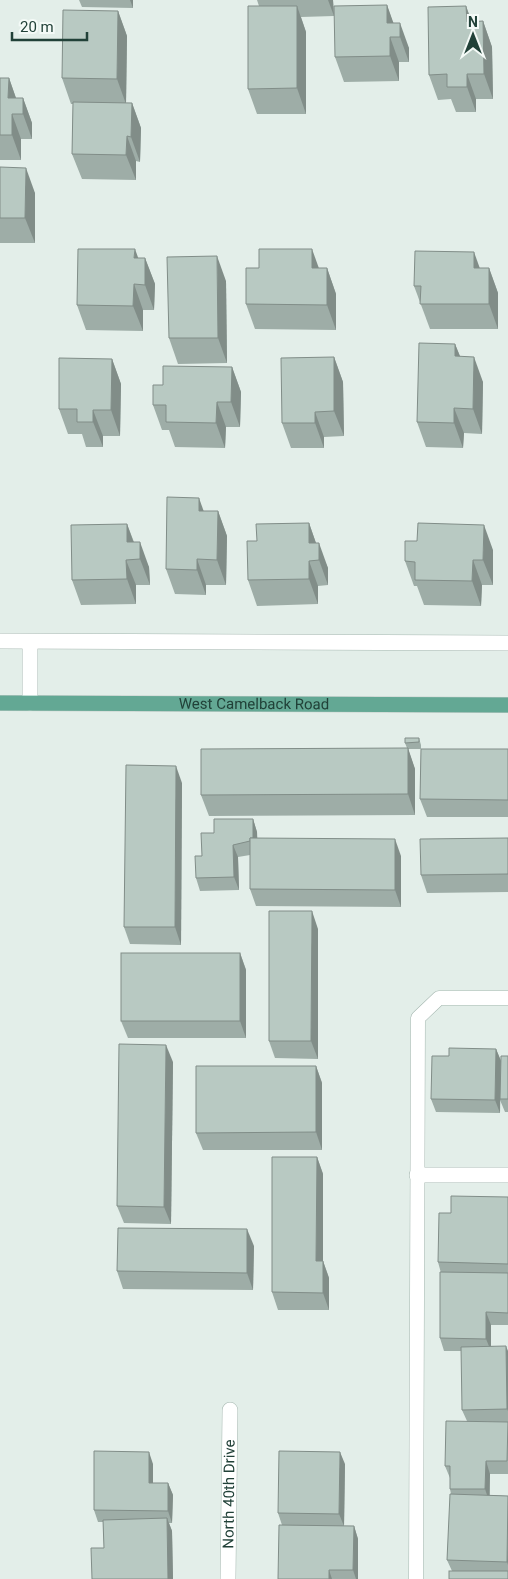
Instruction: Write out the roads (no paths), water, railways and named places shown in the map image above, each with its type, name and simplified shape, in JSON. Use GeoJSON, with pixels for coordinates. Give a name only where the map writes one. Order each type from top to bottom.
{"type":"FeatureCollection","features":[{"type":"Feature","properties":{"kind":"main road","name":"West Camelback Road"},"geometry":{"type":"LineString","coordinates":[[0,703],[508,705]]}},
{"type":"Feature","properties":{"kind":"street"},"geometry":{"type":"LineString","coordinates":[[0,642],[508,643]]}},
{"type":"Feature","properties":{"kind":"street"},"geometry":{"type":"LineString","coordinates":[[30,642],[30,704]]}},
{"type":"Feature","properties":{"kind":"street"},"geometry":{"type":"LineString","coordinates":[[417,1175],[508,1175]]}},
{"type":"Feature","properties":{"kind":"street","name":"North 40th Drive"},"geometry":{"type":"LineString","coordinates":[[228,1579],[230,1410]]}},
{"type":"Feature","properties":{"kind":"lane"},"geometry":{"type":"LineString","coordinates":[[416,1579],[418,1018],[439,998],[508,998]]}}]}
